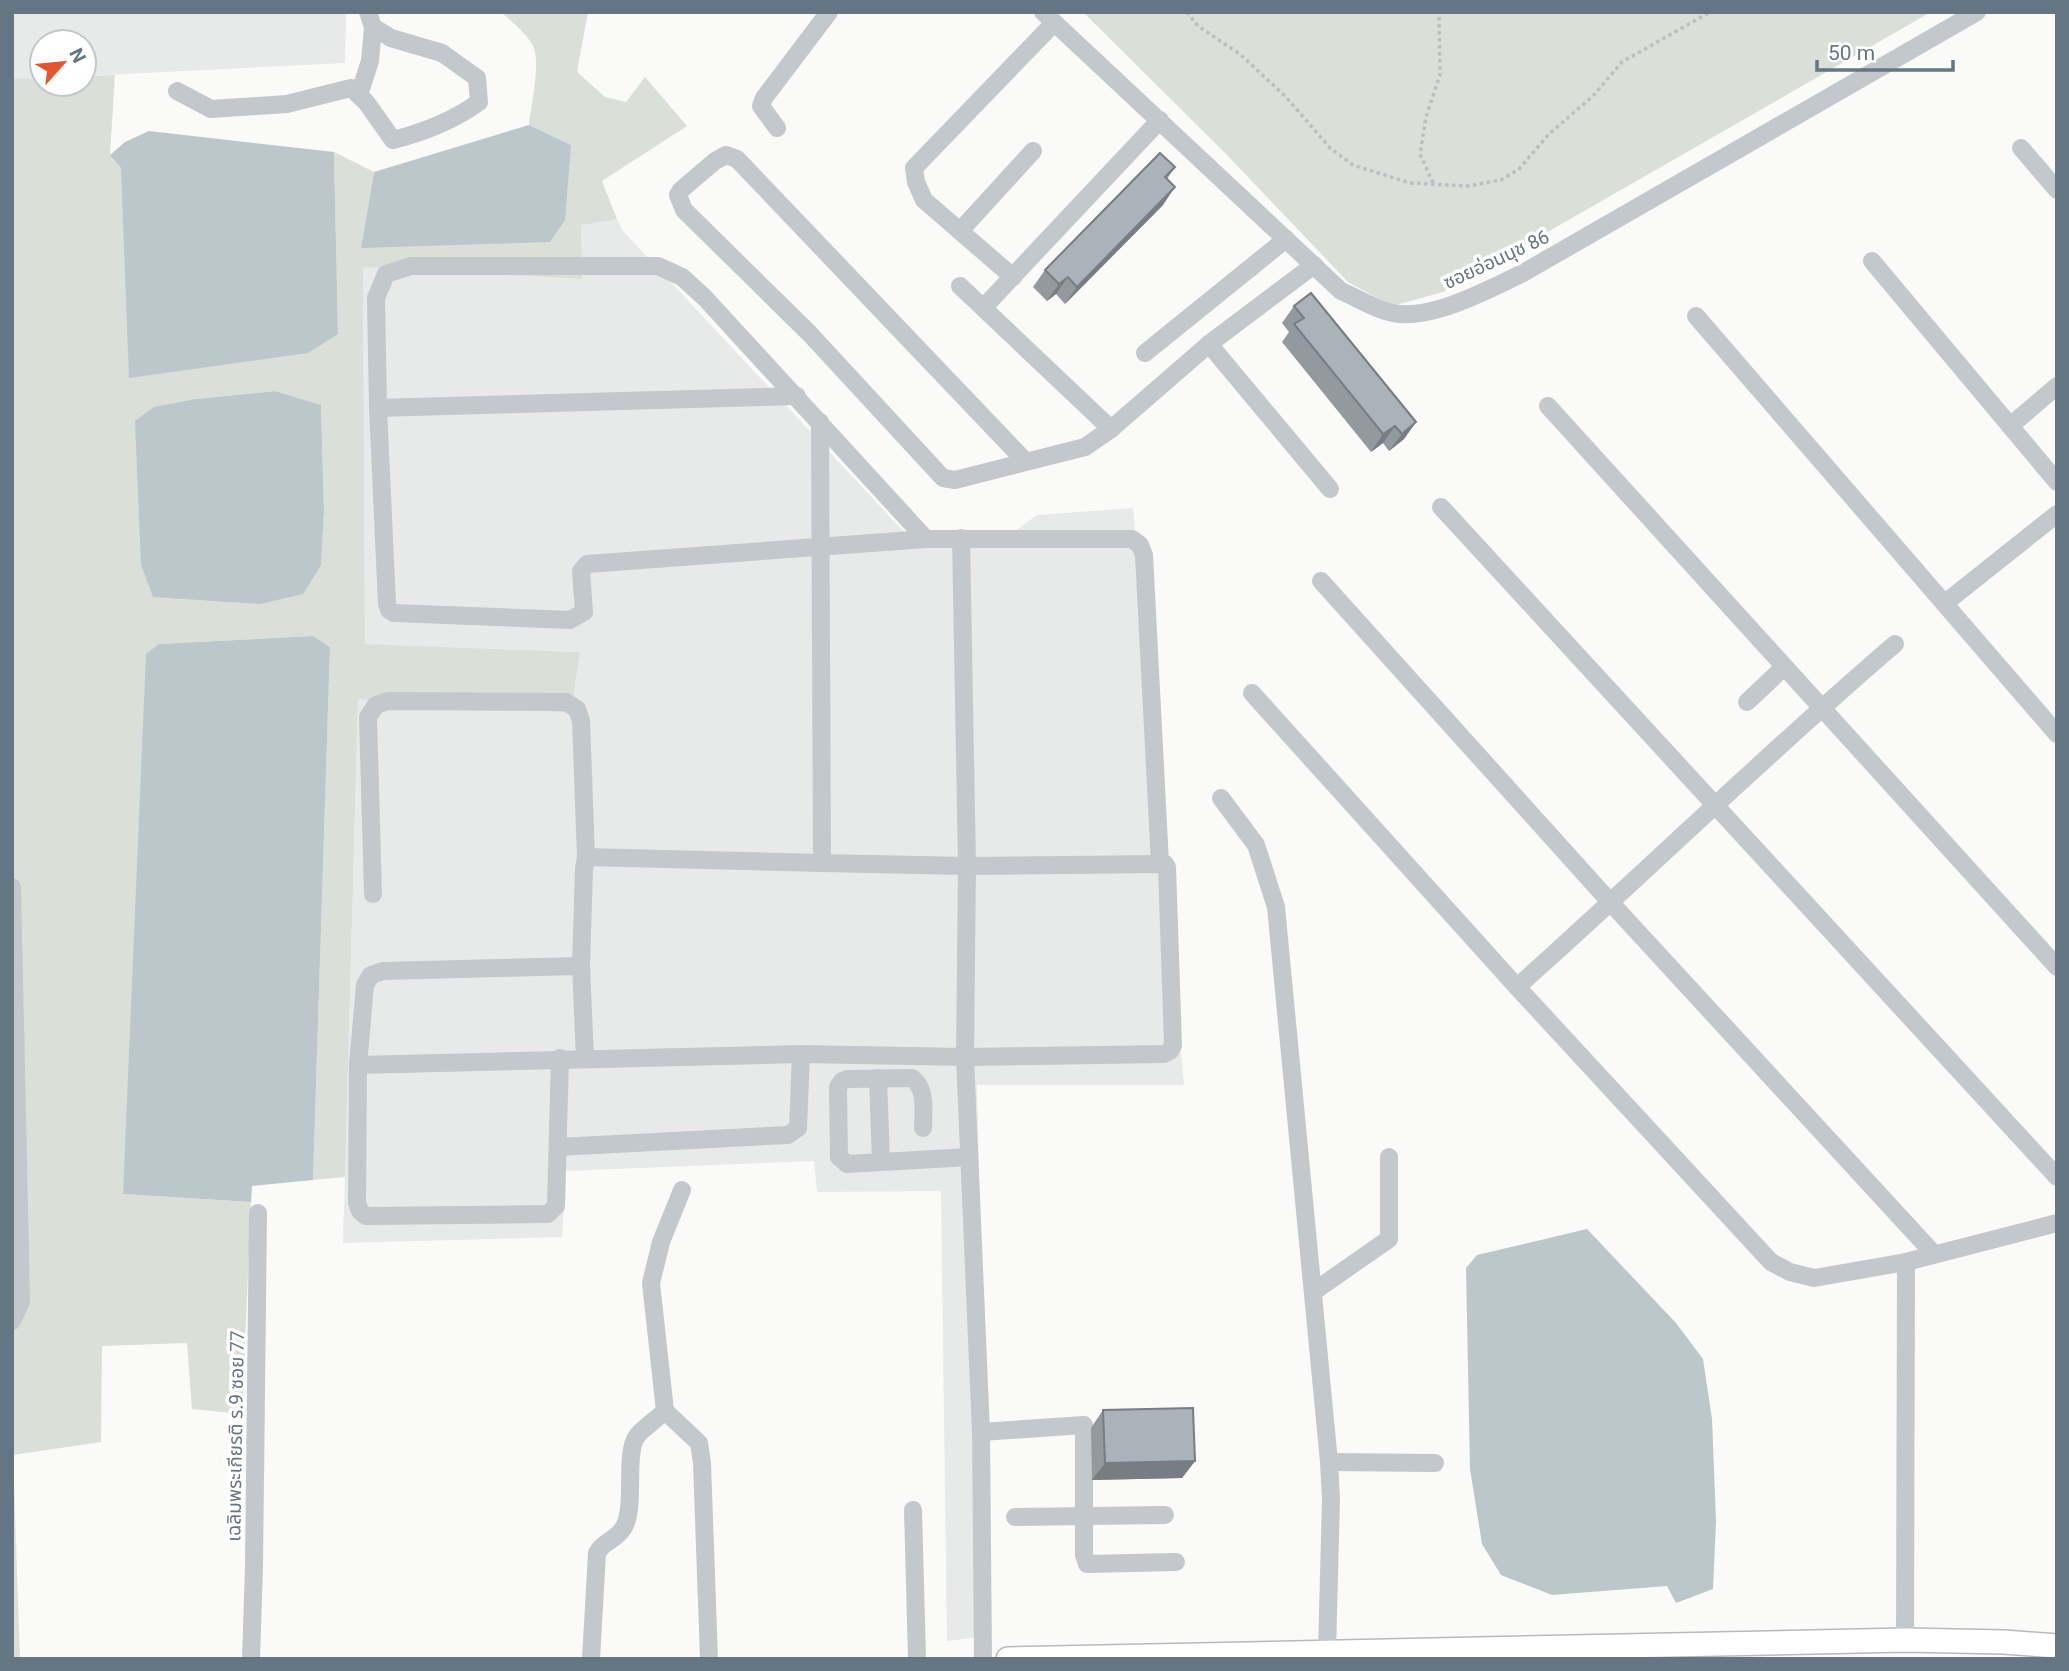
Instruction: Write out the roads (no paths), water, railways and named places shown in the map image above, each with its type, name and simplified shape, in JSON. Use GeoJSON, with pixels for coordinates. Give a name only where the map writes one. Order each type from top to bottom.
{"type":"FeatureCollection","features":[{"type":"Feature","properties":{"kind":"main road"},"geometry":{"type":"LineString","coordinates":[[1008,1659],[1905,1640],[2057,1646]]}},
{"type":"Feature","properties":{"kind":"street"},"geometry":{"type":"LineString","coordinates":[[777,128],[761,106],[764,98],[829,12]]}},
{"type":"Feature","properties":{"kind":"street","name":"ซอยอ่อนนุช 86"},"geometry":{"type":"LineString","coordinates":[[1049,18],[1341,290],[1387,312],[1418,314],[1468,300],[1523,273],[1977,12]]}},
{"type":"Feature","properties":{"kind":"street"},"geometry":{"type":"LineString","coordinates":[[1013,278],[924,200],[916,182],[914,168],[1049,18]]}},
{"type":"Feature","properties":{"kind":"street"},"geometry":{"type":"LineString","coordinates":[[177,91],[211,109],[287,104],[351,88],[393,140],[426,131],[464,113],[479,102],[477,78],[442,53],[391,38],[370,20]]}},
{"type":"Feature","properties":{"kind":"street"},"geometry":{"type":"LineString","coordinates":[[359,96],[370,61],[370,20]]}},
{"type":"Feature","properties":{"kind":"street"},"geometry":{"type":"LineString","coordinates":[[984,307],[1160,120]]}},
{"type":"Feature","properties":{"kind":"street"},"geometry":{"type":"LineString","coordinates":[[2021,148],[2057,190]]}},
{"type":"Feature","properties":{"kind":"street"},"geometry":{"type":"LineString","coordinates":[[960,231],[1033,151]]}},
{"type":"Feature","properties":{"kind":"street"},"geometry":{"type":"LineString","coordinates":[[1026,462],[737,159],[726,155],[715,161],[681,190],[678,195],[684,210],[810,334],[943,478],[955,480],[1026,462],[1084,447],[1111,429],[1209,344],[1314,265]]}},
{"type":"Feature","properties":{"kind":"street"},"geometry":{"type":"LineString","coordinates":[[1145,353],[1286,239]]}},
{"type":"Feature","properties":{"kind":"street"},"geometry":{"type":"LineString","coordinates":[[1872,261],[2057,482]]}},
{"type":"Feature","properties":{"kind":"street"},"geometry":{"type":"LineString","coordinates":[[926,539],[797,396],[682,276],[657,266],[411,266],[386,274],[376,298],[378,408],[389,610],[394,613],[570,620],[584,612],[581,571],[587,564],[926,539],[1132,538],[1140,545],[1144,555],[1160,863]]}},
{"type":"Feature","properties":{"kind":"street"},"geometry":{"type":"LineString","coordinates":[[960,286],[1111,429]]}},
{"type":"Feature","properties":{"kind":"street"},"geometry":{"type":"LineString","coordinates":[[1696,316],[2057,734]]}},
{"type":"Feature","properties":{"kind":"street"},"geometry":{"type":"LineString","coordinates":[[1209,344],[1330,489]]}},
{"type":"Feature","properties":{"kind":"street"},"geometry":{"type":"LineString","coordinates":[[2010,426],[2057,386]]}},
{"type":"Feature","properties":{"kind":"street"},"geometry":{"type":"LineString","coordinates":[[378,408],[797,396]]}},
{"type":"Feature","properties":{"kind":"street"},"geometry":{"type":"LineString","coordinates":[[1548,406],[2057,967]]}},
{"type":"Feature","properties":{"kind":"street"},"geometry":{"type":"LineString","coordinates":[[820,422],[822,863]]}},
{"type":"Feature","properties":{"kind":"street"},"geometry":{"type":"LineString","coordinates":[[1441,507],[2057,1177]]}},
{"type":"Feature","properties":{"kind":"street"},"geometry":{"type":"LineString","coordinates":[[1945,603],[2057,514]]}},
{"type":"Feature","properties":{"kind":"street"},"geometry":{"type":"LineString","coordinates":[[961,538],[967,866],[965,1057],[981,1432],[983,1659]]}},
{"type":"Feature","properties":{"kind":"street"},"geometry":{"type":"LineString","coordinates":[[1321,581],[1611,903],[1934,1254]]}},
{"type":"Feature","properties":{"kind":"street"},"geometry":{"type":"LineString","coordinates":[[1517,987],[1821,708],[1895,644]]}},
{"type":"Feature","properties":{"kind":"street"},"geometry":{"type":"LineString","coordinates":[[1747,702],[1784,667]]}},
{"type":"Feature","properties":{"kind":"street"},"geometry":{"type":"LineString","coordinates":[[1252,692],[1517,987],[1771,1262],[1790,1272],[1814,1278],[1906,1262],[2057,1223]]}},
{"type":"Feature","properties":{"kind":"street"},"geometry":{"type":"LineString","coordinates":[[373,894],[368,717],[376,705],[388,701],[566,702],[577,709],[581,721],[586,857],[582,966],[585,1059]]}},
{"type":"Feature","properties":{"kind":"street"},"geometry":{"type":"LineString","coordinates":[[1221,798],[1256,845],[1276,907],[1329,1462],[1331,1499],[1327,1652]]}},
{"type":"Feature","properties":{"kind":"street"},"geometry":{"type":"LineString","coordinates":[[358,1065],[801,1054],[965,1057],[1164,1054],[1170,1051],[1173,1045],[1167,867],[1160,863],[967,866],[586,857]]}},
{"type":"Feature","properties":{"kind":"street"},"geometry":{"type":"LineString","coordinates":[[12,887],[21,1301],[12,1321]]}},
{"type":"Feature","properties":{"kind":"street"},"geometry":{"type":"LineString","coordinates":[[560,1058],[556,1206],[548,1214],[366,1216],[360,1211],[357,1203],[358,1065],[365,985],[371,975],[383,971],[582,966]]}},
{"type":"Feature","properties":{"kind":"street"},"geometry":{"type":"LineString","coordinates":[[558,1147],[788,1135],[798,1128],[801,1054]]}},
{"type":"Feature","properties":{"kind":"street"},"geometry":{"type":"LineString","coordinates":[[878,1078],[881,1162]]}},
{"type":"Feature","properties":{"kind":"street"},"geometry":{"type":"LineString","coordinates":[[923,1128],[923,1094],[918,1082],[912,1078],[848,1079],[842,1081],[838,1087],[839,1157],[847,1164],[969,1157]]}},
{"type":"Feature","properties":{"kind":"street"},"geometry":{"type":"LineString","coordinates":[[1313,1292],[1389,1240],[1389,1157]]}},
{"type":"Feature","properties":{"kind":"street"},"geometry":{"type":"LineString","coordinates":[[682,1190],[661,1242],[651,1283],[665,1410],[699,1443],[709,1659]]}},
{"type":"Feature","properties":{"kind":"street","name":"เฉลิมพระเกียรติ ร.9 ซอย 77"},"geometry":{"type":"LineString","coordinates":[[251,1659],[258,1213]]}},
{"type":"Feature","properties":{"kind":"street"},"geometry":{"type":"LineString","coordinates":[[1905,1640],[1906,1262]]}},
{"type":"Feature","properties":{"kind":"street"},"geometry":{"type":"LineString","coordinates":[[592,1659],[597,1553],[601,1545],[616,1537],[625,1526],[637,1436],[665,1410]]}},
{"type":"Feature","properties":{"kind":"street"},"geometry":{"type":"LineString","coordinates":[[981,1432],[1090,1424],[1084,1517],[1084,1555],[1087,1564],[1176,1562]]}},
{"type":"Feature","properties":{"kind":"street"},"geometry":{"type":"LineString","coordinates":[[1329,1462],[1435,1462]]}},
{"type":"Feature","properties":{"kind":"street"},"geometry":{"type":"LineString","coordinates":[[913,1510],[917,1659]]}},
{"type":"Feature","properties":{"kind":"street"},"geometry":{"type":"LineString","coordinates":[[1015,1517],[1165,1515]]}}]}
